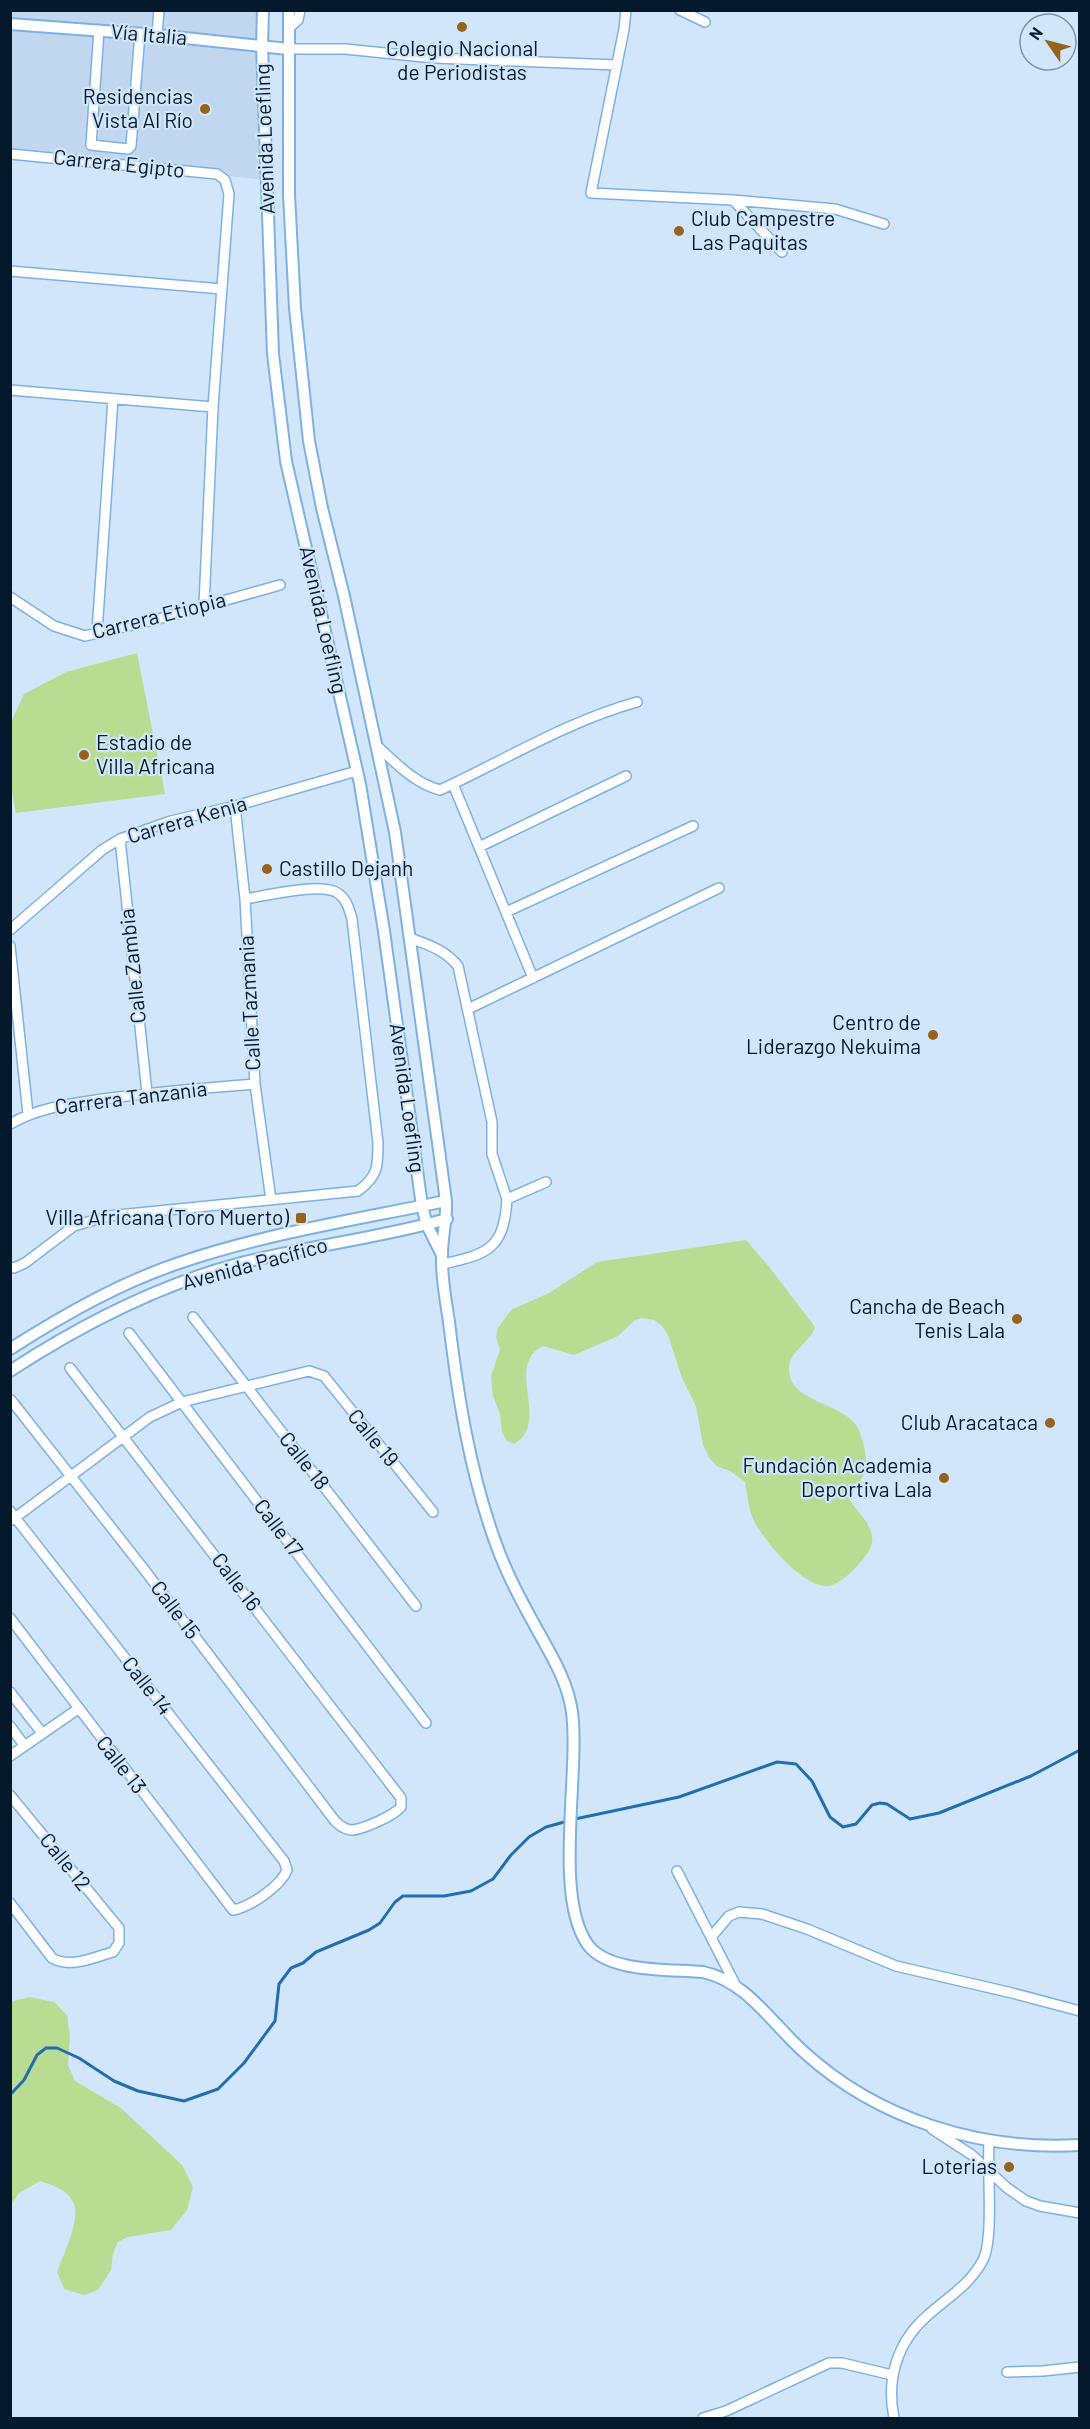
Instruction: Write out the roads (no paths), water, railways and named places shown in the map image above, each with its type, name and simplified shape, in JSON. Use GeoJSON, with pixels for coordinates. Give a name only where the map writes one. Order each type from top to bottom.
{"type":"FeatureCollection","features":[{"type":"Feature","properties":{"kind":"street"},"geometry":{"type":"LineString","coordinates":[[157,35],[159,10]]}},
{"type":"Feature","properties":{"kind":"street","name":"Avenida Loefling"},"geometry":{"type":"LineString","coordinates":[[263,10],[262,46],[273,354],[277,399],[286,461],[357,771],[384,931],[423,1206],[427,1225],[442,1259]]}},
{"type":"Feature","properties":{"kind":"street"},"geometry":{"type":"LineString","coordinates":[[289,10],[289,33]]}},
{"type":"Feature","properties":{"kind":"street"},"geometry":{"type":"LineString","coordinates":[[289,33],[298,20],[300,10]]}},
{"type":"Feature","properties":{"kind":"street"},"geometry":{"type":"LineString","coordinates":[[626,10],[591,193],[733,200],[835,209],[884,224]]}},
{"type":"Feature","properties":{"kind":"street"},"geometry":{"type":"LineString","coordinates":[[680,10],[705,22]]}},
{"type":"Feature","properties":{"kind":"street","name":"Vía Italia"},"geometry":{"type":"LineString","coordinates":[[10,24],[140,33],[288,49]]}},
{"type":"Feature","properties":{"kind":"street"},"geometry":{"type":"LineString","coordinates":[[99,30],[91,145],[128,149],[131,146],[140,33]]}},
{"type":"Feature","properties":{"kind":"street","name":"Avenida Loefling"},"geometry":{"type":"LineString","coordinates":[[289,33],[289,195],[295,308],[306,420],[322,508],[344,596],[395,832],[446,1201],[447,1219],[442,1259]]}},
{"type":"Feature","properties":{"kind":"street"},"geometry":{"type":"LineString","coordinates":[[288,49],[345,50],[434,58],[617,65]]}},
{"type":"Feature","properties":{"kind":"street","name":"Carrera Egipto"},"geometry":{"type":"LineString","coordinates":[[10,154],[217,174],[225,180],[229,194],[222,289]]}},
{"type":"Feature","properties":{"kind":"street"},"geometry":{"type":"LineString","coordinates":[[733,200],[782,252]]}},
{"type":"Feature","properties":{"kind":"street"},"geometry":{"type":"LineString","coordinates":[[10,271],[222,289],[213,407],[204,605]]}},
{"type":"Feature","properties":{"kind":"street"},"geometry":{"type":"LineString","coordinates":[[11,391],[213,407]]}},
{"type":"Feature","properties":{"kind":"street"},"geometry":{"type":"LineString","coordinates":[[97,632],[113,399]]}},
{"type":"Feature","properties":{"kind":"street","name":"Carrera Etiopia"},"geometry":{"type":"LineString","coordinates":[[10,597],[54,626],[85,636],[158,619],[280,585]]}},
{"type":"Feature","properties":{"kind":"street"},"geometry":{"type":"LineString","coordinates":[[377,746],[410,775],[428,787],[440,790],[569,727],[611,709],[637,702]]}},
{"type":"Feature","properties":{"kind":"street","name":"Carrera Kenia"},"geometry":{"type":"LineString","coordinates":[[10,930],[102,850],[120,839],[171,821],[235,806],[357,771]]}},
{"type":"Feature","properties":{"kind":"street"},"geometry":{"type":"LineString","coordinates":[[479,848],[626,776]]}},
{"type":"Feature","properties":{"kind":"street"},"geometry":{"type":"LineString","coordinates":[[453,784],[533,978]]}},
{"type":"Feature","properties":{"kind":"street","name":"Calle Tazmania"},"geometry":{"type":"LineString","coordinates":[[235,806],[245,899],[255,1084],[271,1200]]}},
{"type":"Feature","properties":{"kind":"street"},"geometry":{"type":"LineString","coordinates":[[506,912],[693,826]]}},
{"type":"Feature","properties":{"kind":"street","name":"Calle Zambia"},"geometry":{"type":"LineString","coordinates":[[120,839],[147,1093]]}},
{"type":"Feature","properties":{"kind":"street"},"geometry":{"type":"LineString","coordinates":[[10,1267],[14,1268],[25,1263],[74,1226],[108,1216],[358,1191],[372,1181],[378,1165],[378,1143],[352,919],[348,904],[338,892],[325,888],[245,899]]}},
{"type":"Feature","properties":{"kind":"street"},"geometry":{"type":"LineString","coordinates":[[468,1009],[719,888]]}},
{"type":"Feature","properties":{"kind":"street"},"geometry":{"type":"LineString","coordinates":[[410,938],[439,949],[451,956],[458,966],[492,1122],[492,1154],[507,1199],[505,1225],[488,1249],[468,1258],[442,1259],[462,1413],[491,1528],[517,1591],[558,1667],[571,1704],[574,1732],[572,1890],[580,1932],[592,1950],[618,1965],[703,1972],[735,1984]]}},
{"type":"Feature","properties":{"kind":"street"},"geometry":{"type":"LineString","coordinates":[[10,946],[28,1114]]}},
{"type":"Feature","properties":{"kind":"street","name":"Carrera Tanzania"},"geometry":{"type":"LineString","coordinates":[[10,1124],[28,1114],[46,1108],[147,1093],[255,1084]]}},
{"type":"Feature","properties":{"kind":"street"},"geometry":{"type":"LineString","coordinates":[[507,1199],[546,1182]]}},
{"type":"Feature","properties":{"kind":"street","name":"Avenida Pacífico"},"geometry":{"type":"LineString","coordinates":[[10,1349],[60,1317],[121,1287],[183,1262],[297,1232],[446,1201]]}},
{"type":"Feature","properties":{"kind":"street","name":"Avenida Pacífico"},"geometry":{"type":"LineString","coordinates":[[10,1371],[69,1333],[129,1303],[189,1279],[300,1249],[427,1225],[447,1219]]}},
{"type":"Feature","properties":{"kind":"street","name":"Calle 18"},"geometry":{"type":"LineString","coordinates":[[193,1317],[416,1606]]}},
{"type":"Feature","properties":{"kind":"street","name":"Calle 17"},"geometry":{"type":"LineString","coordinates":[[129,1334],[426,1724]]}},
{"type":"Feature","properties":{"kind":"street","name":"Calle 16"},"geometry":{"type":"LineString","coordinates":[[70,1368],[401,1798],[401,1807],[395,1814],[352,1830],[343,1828],[335,1821]]}},
{"type":"Feature","properties":{"kind":"street","name":"Calle 19"},"geometry":{"type":"LineString","coordinates":[[246,1385],[309,1371],[324,1376],[433,1512]]}},
{"type":"Feature","properties":{"kind":"street"},"geometry":{"type":"LineString","coordinates":[[12,1517],[150,1417],[182,1402],[246,1385]]}},
{"type":"Feature","properties":{"kind":"street","name":"Calle 15"},"geometry":{"type":"LineString","coordinates":[[11,1400],[335,1821]]}},
{"type":"Feature","properties":{"kind":"street","name":"Calle 14"},"geometry":{"type":"LineString","coordinates":[[12,1517],[284,1861],[287,1870],[284,1878],[248,1906],[233,1910]]}},
{"type":"Feature","properties":{"kind":"street","name":"Calle 13"},"geometry":{"type":"LineString","coordinates":[[10,1618],[233,1910]]}},
{"type":"Feature","properties":{"kind":"street"},"geometry":{"type":"LineString","coordinates":[[10,1692],[42,1733]]}},
{"type":"Feature","properties":{"kind":"street"},"geometry":{"type":"LineString","coordinates":[[10,1756],[78,1709]]}},
{"type":"Feature","properties":{"kind":"street"},"geometry":{"type":"LineString","coordinates":[[10,1726],[24,1745]]}},
{"type":"Feature","properties":{"kind":"street","name":"Calle 12"},"geometry":{"type":"LineString","coordinates":[[10,1795],[119,1928],[120,1943],[113,1952],[70,1963],[60,1963],[52,1958],[10,1903]]}},
{"type":"Feature","properties":{"kind":"street"},"geometry":{"type":"LineString","coordinates":[[676,1871],[712,1936],[735,1984],[804,2053],[831,2074],[874,2100],[944,2130],[990,2142],[1080,2145]]}},
{"type":"Feature","properties":{"kind":"street"},"geometry":{"type":"LineString","coordinates":[[712,1936],[722,1921],[729,1916],[739,1912],[762,1914],[807,1929],[897,1966],[1080,2011]]}},
{"type":"Feature","properties":{"kind":"street"},"geometry":{"type":"LineString","coordinates":[[913,2118],[959,2145],[1016,2194],[1032,2204],[1080,2213]]}},
{"type":"Feature","properties":{"kind":"street"},"geometry":{"type":"LineString","coordinates":[[894,2418],[890,2392],[892,2375],[901,2350],[918,2325],[970,2280],[984,2259],[989,2240],[990,2142]]}},
{"type":"Feature","properties":{"kind":"street"},"geometry":{"type":"LineString","coordinates":[[703,2418],[726,2411],[829,2363],[842,2363],[892,2375]]}},
{"type":"Feature","properties":{"kind":"street"},"geometry":{"type":"LineString","coordinates":[[1007,2372],[1043,2372],[1080,2367]]}},
{"type":"Feature","properties":{"kind":"waterway"},"geometry":{"type":"LineString","coordinates":[[575,1819],[679,1797],[777,1762],[796,1764],[812,1781],[830,1817],[843,1827],[856,1824],[872,1805],[880,1803],[887,1804],[910,1819],[939,1813],[1031,1776],[1080,1750]]}},
{"type":"Feature","properties":{"kind":"waterway"},"geometry":{"type":"LineString","coordinates":[[10,2095],[24,2080],[37,2055],[46,2048],[57,2048],[79,2058],[114,2081],[138,2091],[184,2101],[218,2089],[244,2063],[275,2021],[279,1984],[291,1968],[303,1963],[316,1952],[369,1930],[380,1923],[395,1902],[403,1896],[444,1896],[471,1891],[493,1879],[511,1855],[529,1837],[546,1827],[568,1821]]}},
{"type":"Feature","properties":{"kind":"place","name":"Colegio Nacional de Periodistas"},"geometry":{"type":"Point","coordinates":[462,27]}},
{"type":"Feature","properties":{"kind":"place","name":"Residencias Vista Al Río"},"geometry":{"type":"Point","coordinates":[205,109]}},
{"type":"Feature","properties":{"kind":"place","name":"Club Campestre Las Paquitas"},"geometry":{"type":"Point","coordinates":[679,231]}},
{"type":"Feature","properties":{"kind":"place","name":"Estadio de Villa Africana"},"geometry":{"type":"Point","coordinates":[84,755]}},
{"type":"Feature","properties":{"kind":"place","name":"Castillo Dejanh"},"geometry":{"type":"Point","coordinates":[267,869]}},
{"type":"Feature","properties":{"kind":"place","name":"Centro de Liderazgo Nekuima"},"geometry":{"type":"Point","coordinates":[933,1035]}},
{"type":"Feature","properties":{"kind":"place","name":"Villa Africana (Toro Muerto)"},"geometry":{"type":"Point","coordinates":[301,1218]}},
{"type":"Feature","properties":{"kind":"place","name":"Cancha de Beach Tenis Lala"},"geometry":{"type":"Point","coordinates":[1017,1319]}},
{"type":"Feature","properties":{"kind":"place","name":"Club Aracataca"},"geometry":{"type":"Point","coordinates":[1050,1423]}},
{"type":"Feature","properties":{"kind":"place","name":"Fundación Academia Deportiva Lala"},"geometry":{"type":"Point","coordinates":[944,1478]}},
{"type":"Feature","properties":{"kind":"place","name":"Loterias"},"geometry":{"type":"Point","coordinates":[1009,2167]}}]}
